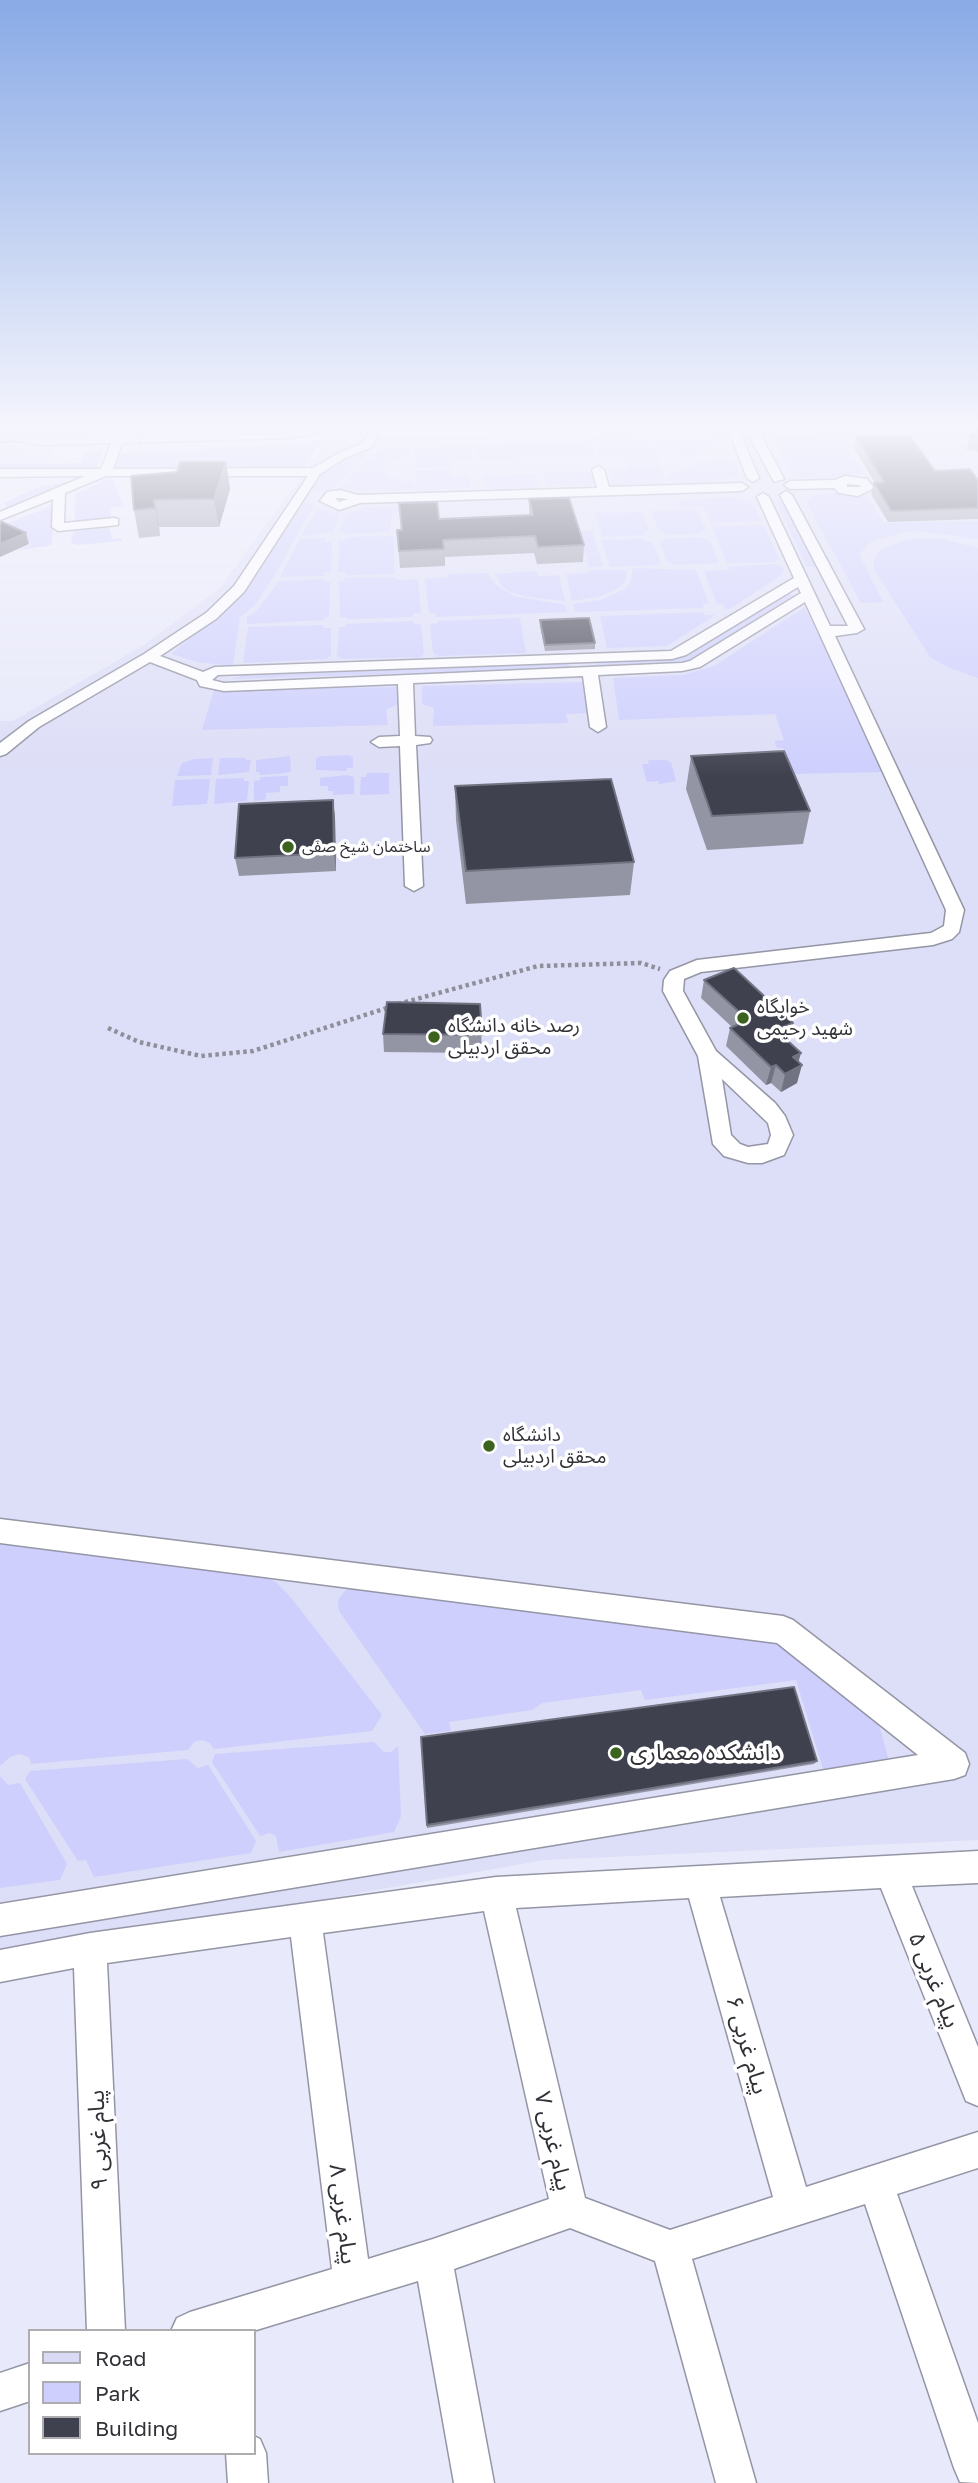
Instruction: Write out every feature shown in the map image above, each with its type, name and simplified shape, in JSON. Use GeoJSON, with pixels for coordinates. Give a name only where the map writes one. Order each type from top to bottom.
{"type":"FeatureCollection","features":[{"type":"Feature","properties":{"kind":"street"},"geometry":{"type":"LineString","coordinates":[[0,751],[34,724],[149,657],[211,616],[239,589],[266,546]]}},
{"type":"Feature","properties":{"kind":"street"},"geometry":{"type":"LineString","coordinates":[[708,1056],[768,1108],[778,1121],[782,1135],[776,1149],[762,1155],[748,1155],[732,1150],[721,1138],[708,1056],[673,991],[677,975],[697,966],[933,939],[945,935],[953,928],[955,910],[827,629],[786,546]]}},
{"type":"Feature","properties":{"kind":"street"},"geometry":{"type":"LineString","coordinates":[[815,546],[857,629],[849,632],[827,629]]}},
{"type":"Feature","properties":{"kind":"street"},"geometry":{"type":"LineString","coordinates":[[204,678],[215,671],[672,655],[826,570]]}},
{"type":"Feature","properties":{"kind":"street"},"geometry":{"type":"LineString","coordinates":[[149,657],[204,678],[205,683],[224,687],[668,669],[695,664],[804,584],[836,588]]}},
{"type":"Feature","properties":{"kind":"street"},"geometry":{"type":"LineString","coordinates":[[590,672],[598,727]]}},
{"type":"Feature","properties":{"kind":"street"},"geometry":{"type":"LineString","coordinates":[[405,679],[416,740],[414,886]]}},
{"type":"Feature","properties":{"kind":"street"},"geometry":{"type":"LineString","coordinates":[[379,741],[416,740]]}},
{"type":"Feature","properties":{"kind":"street"},"geometry":{"type":"LineString","coordinates":[[0,1531],[783,1630],[954,1764],[0,1920]]}},
{"type":"Feature","properties":{"kind":"street"},"geometry":{"type":"LineString","coordinates":[[0,1966],[305,1918],[496,1893],[978,1867]]}},
{"type":"Feature","properties":{"kind":"street","name":"پیام غربی ۵"},"geometry":{"type":"LineString","coordinates":[[890,1872],[978,2089]]}},
{"type":"Feature","properties":{"kind":"street","name":"پیام غربی ۶"},"geometry":{"type":"LineString","coordinates":[[700,1882],[794,2208]]}},
{"type":"Feature","properties":{"kind":"street","name":"پیام غربی ۷"},"geometry":{"type":"LineString","coordinates":[[496,1893],[570,2210],[670,2248]]}},
{"type":"Feature","properties":{"kind":"street","name":"پیام غربی ۸"},"geometry":{"type":"LineString","coordinates":[[305,1918],[352,2282],[433,2258],[570,2210]]}},
{"type":"Feature","properties":{"kind":"street","name":"پیام غربی ۹"},"geometry":{"type":"LineString","coordinates":[[90,1950],[106,2329]]}},
{"type":"Feature","properties":{"kind":"street"},"geometry":{"type":"LineString","coordinates":[[736,2483],[670,2248],[978,2150]]}},
{"type":"Feature","properties":{"kind":"street"},"geometry":{"type":"LineString","coordinates":[[875,2182],[974,2468]]}},
{"type":"Feature","properties":{"kind":"street"},"geometry":{"type":"LineString","coordinates":[[433,2258],[474,2483]]}},
{"type":"Feature","properties":{"kind":"street"},"geometry":{"type":"LineString","coordinates":[[203,2329],[235,2324],[352,2282]]}},
{"type":"Feature","properties":{"kind":"street"},"geometry":{"type":"LineString","coordinates":[[0,2392],[28,2383]]}},
{"type":"Feature","properties":{"kind":"street"},"geometry":{"type":"LineString","coordinates":[[246,2455],[248,2483]]}},
{"type":"Feature","properties":{"kind":"path"},"geometry":{"type":"LineString","coordinates":[[107,1028],[139,1042],[201,1056],[253,1051],[370,1012],[538,966],[641,963],[677,975]]}},
{"type":"Feature","properties":{"kind":"shaded area","name":"دانشگاه محقق اردبیلی"},"geometry":{"type":"Polygon","coordinates":[[[250,546],[978,546],[978,1840],[544,1860],[0,1957],[0,721],[13,721],[145,644],[219,589],[250,546]]]}},
{"type":"Feature","properties":{"kind":"green space"},"geometry":{"type":"Polygon","coordinates":[[[28,546],[48,546],[48,546],[18,550],[28,546]]]}},
{"type":"Feature","properties":{"kind":"green space"},"geometry":{"type":"Polygon","coordinates":[[[276,546],[291,546],[254,606],[240,617],[233,666],[197,662],[171,654],[246,592],[276,546]]]}},
{"type":"Feature","properties":{"kind":"green space"},"geometry":{"type":"Polygon","coordinates":[[[296,546],[332,546],[331,572],[324,572],[324,576],[280,577],[296,546]]]}},
{"type":"Feature","properties":{"kind":"green space"},"geometry":{"type":"Polygon","coordinates":[[[339,546],[394,546],[394,574],[346,575],[346,572],[338,572],[339,546]]]}},
{"type":"Feature","properties":{"kind":"green space"},"geometry":{"type":"Polygon","coordinates":[[[583,546],[597,546],[603,566],[589,567],[583,546]]]}},
{"type":"Feature","properties":{"kind":"green space"},"geometry":{"type":"Polygon","coordinates":[[[603,546],[654,546],[661,561],[657,565],[610,567],[603,546]]]}},
{"type":"Feature","properties":{"kind":"green space"},"geometry":{"type":"Polygon","coordinates":[[[661,546],[712,546],[719,563],[674,565],[668,562],[661,546]]]}},
{"type":"Feature","properties":{"kind":"green space"},"geometry":{"type":"Polygon","coordinates":[[[720,546],[773,546],[779,559],[775,562],[727,563],[720,546]]]}},
{"type":"Feature","properties":{"kind":"green space"},"geometry":{"type":"Polygon","coordinates":[[[797,546],[806,546],[816,567],[807,567],[797,546]]]}},
{"type":"Feature","properties":{"kind":"green space"},"geometry":{"type":"Polygon","coordinates":[[[830,546],[867,546],[859,554],[883,602],[861,603],[830,546]]]}},
{"type":"Feature","properties":{"kind":"green space"},"geometry":{"type":"Polygon","coordinates":[[[891,546],[978,548],[978,678],[947,667],[930,657],[874,569],[874,558],[880,550],[891,546]]]}},
{"type":"Feature","properties":{"kind":"green space"},"geometry":{"type":"Polygon","coordinates":[[[775,564],[784,568],[780,576],[730,609],[725,609],[723,604],[717,604],[704,571],[729,570],[728,567],[775,564]]]}},
{"type":"Feature","properties":{"kind":"green space"},"geometry":{"type":"Polygon","coordinates":[[[633,568],[696,570],[709,604],[702,604],[704,608],[575,612],[573,604],[601,600],[623,590],[630,583],[633,568]]]}},
{"type":"Feature","properties":{"kind":"green space"},"geometry":{"type":"Polygon","coordinates":[[[589,570],[627,570],[626,580],[618,588],[601,596],[572,601],[566,574],[589,573],[589,570]]]}},
{"type":"Feature","properties":{"kind":"green space"},"geometry":{"type":"Polygon","coordinates":[[[536,571],[538,576],[559,575],[565,601],[510,592],[501,585],[495,574],[536,571]]]}},
{"type":"Feature","properties":{"kind":"green space"},"geometry":{"type":"Polygon","coordinates":[[[488,573],[496,585],[514,596],[565,605],[568,612],[436,617],[435,613],[429,613],[425,579],[448,577],[448,574],[488,573]]]}},
{"type":"Feature","properties":{"kind":"green space"},"geometry":{"type":"Polygon","coordinates":[[[395,577],[396,580],[418,579],[421,613],[413,613],[413,617],[340,617],[339,581],[344,581],[345,578],[395,577]]]}},
{"type":"Feature","properties":{"kind":"green space"},"geometry":{"type":"Polygon","coordinates":[[[324,579],[325,582],[330,582],[329,616],[324,620],[247,624],[247,617],[257,611],[279,581],[324,579]]]}},
{"type":"Feature","properties":{"kind":"green space"},"geometry":{"type":"Polygon","coordinates":[[[786,593],[794,596],[695,659],[671,666],[593,666],[599,663],[660,661],[686,657],[786,593]]]}},
{"type":"Feature","properties":{"kind":"green space"},"geometry":{"type":"Polygon","coordinates":[[[805,607],[883,772],[787,774],[780,757],[787,756],[783,748],[777,748],[774,741],[784,740],[775,714],[619,720],[613,678],[682,675],[714,666],[805,607]]]}},
{"type":"Feature","properties":{"kind":"green space"},"geometry":{"type":"Polygon","coordinates":[[[703,612],[705,615],[715,615],[667,646],[607,648],[600,616],[703,612]]]}},
{"type":"Feature","properties":{"kind":"green space"},"geometry":{"type":"Polygon","coordinates":[[[520,618],[526,653],[438,656],[433,653],[430,624],[438,621],[520,618]]]}},
{"type":"Feature","properties":{"kind":"green space"},"geometry":{"type":"Polygon","coordinates":[[[413,621],[414,624],[421,624],[424,653],[421,657],[342,659],[337,656],[339,627],[346,627],[346,624],[413,621]]]}},
{"type":"Feature","properties":{"kind":"green space"},"geometry":{"type":"Polygon","coordinates":[[[323,625],[323,628],[331,628],[331,655],[327,659],[243,663],[248,627],[323,625]]]}},
{"type":"Feature","properties":{"kind":"green space"},"geometry":{"type":"Polygon","coordinates":[[[566,664],[572,666],[571,668],[231,679],[241,676],[566,664]]]}},
{"type":"Feature","properties":{"kind":"green space"},"geometry":{"type":"Polygon","coordinates":[[[585,682],[590,713],[566,714],[568,723],[433,726],[434,708],[422,704],[422,686],[585,682]]]}},
{"type":"Feature","properties":{"kind":"green space"},"geometry":{"type":"Polygon","coordinates":[[[398,687],[398,704],[386,710],[388,725],[202,730],[214,690],[398,687]]]}},
{"type":"Feature","properties":{"kind":"green space"},"geometry":{"type":"Polygon","coordinates":[[[348,755],[353,757],[353,768],[347,768],[346,771],[316,770],[316,758],[348,755]]]}},
{"type":"Feature","properties":{"kind":"green space"},"geometry":{"type":"Polygon","coordinates":[[[290,756],[291,771],[260,775],[256,772],[256,760],[290,756]]]}},
{"type":"Feature","properties":{"kind":"green space"},"geometry":{"type":"Polygon","coordinates":[[[213,758],[211,775],[177,776],[182,763],[213,758]]]}},
{"type":"Feature","properties":{"kind":"green space"},"geometry":{"type":"Polygon","coordinates":[[[220,758],[251,760],[249,772],[218,775],[220,758]]]}},
{"type":"Feature","properties":{"kind":"green space"},"geometry":{"type":"Polygon","coordinates":[[[648,760],[671,762],[676,781],[659,784],[658,781],[647,782],[642,764],[649,764],[648,760]]]}},
{"type":"Feature","properties":{"kind":"green space"},"geometry":{"type":"Polygon","coordinates":[[[367,773],[389,773],[389,794],[360,795],[361,777],[366,777],[367,773]]]}},
{"type":"Feature","properties":{"kind":"green space"},"geometry":{"type":"Polygon","coordinates":[[[347,775],[354,777],[354,794],[333,795],[333,791],[328,791],[328,786],[320,786],[320,778],[347,775]]]}},
{"type":"Feature","properties":{"kind":"green space"},"geometry":{"type":"Polygon","coordinates":[[[288,776],[288,786],[280,786],[280,792],[266,793],[265,800],[254,801],[254,781],[260,780],[261,777],[288,776]]]}},
{"type":"Feature","properties":{"kind":"green space"},"geometry":{"type":"Polygon","coordinates":[[[244,778],[244,781],[249,781],[247,801],[214,804],[216,779],[244,778]]]}},
{"type":"Feature","properties":{"kind":"green space"},"geometry":{"type":"Polygon","coordinates":[[[210,779],[207,804],[172,806],[175,780],[210,779]]]}},
{"type":"Feature","properties":{"kind":"green space"},"geometry":{"type":"Polygon","coordinates":[[[0,1540],[259,1574],[276,1582],[292,1599],[382,1715],[372,1731],[214,1749],[210,1743],[202,1740],[194,1742],[188,1750],[31,1764],[29,1757],[19,1754],[10,1757],[0,1766],[0,1540]]]}},
{"type":"Feature","properties":{"kind":"green space"},"geometry":{"type":"Polygon","coordinates":[[[349,1586],[774,1638],[875,1711],[888,1757],[882,1768],[824,1772],[796,1680],[645,1700],[641,1690],[542,1703],[532,1710],[449,1722],[451,1731],[425,1734],[339,1611],[338,1600],[349,1586]]]}},
{"type":"Feature","properties":{"kind":"green space"},"geometry":{"type":"Polygon","coordinates":[[[374,1742],[384,1752],[391,1752],[398,1746],[401,1816],[394,1832],[279,1852],[276,1836],[269,1833],[260,1836],[212,1762],[215,1754],[374,1742]]]}},
{"type":"Feature","properties":{"kind":"green space"},"geometry":{"type":"Polygon","coordinates":[[[187,1759],[198,1768],[208,1765],[256,1841],[251,1853],[94,1877],[86,1860],[78,1861],[25,1779],[30,1771],[187,1759]]]}},
{"type":"Feature","properties":{"kind":"green space"},"geometry":{"type":"Polygon","coordinates":[[[0,1776],[8,1785],[20,1783],[67,1864],[60,1880],[0,1888],[0,1776]]]}},
{"type":"Feature","properties":{"kind":"building"},"geometry":{"type":"Polygon","coordinates":[[[399,546],[444,546],[444,549],[399,551],[399,546]]]}},
{"type":"Feature","properties":{"kind":"building"},"geometry":{"type":"Polygon","coordinates":[[[589,618],[595,643],[545,645],[540,620],[589,618]]]}},
{"type":"Feature","properties":{"kind":"building"},"geometry":{"type":"Polygon","coordinates":[[[784,751],[810,811],[712,816],[691,756],[784,751]]]}},
{"type":"Feature","properties":{"kind":"building"},"geometry":{"type":"Polygon","coordinates":[[[611,779],[634,862],[466,871],[455,786],[611,779]]]}},
{"type":"Feature","properties":{"kind":"building","name":"ساختمان شیخ صفی"},"geometry":{"type":"Polygon","coordinates":[[[333,800],[334,853],[235,858],[239,804],[333,800]]]}},
{"type":"Feature","properties":{"kind":"building"},"geometry":{"type":"Polygon","coordinates":[[[734,968],[793,1023],[776,1030],[801,1053],[793,1057],[802,1065],[785,1074],[776,1065],[771,1067],[730,1028],[748,1020],[704,980],[734,968]]]}},
{"type":"Feature","properties":{"kind":"building"},"geometry":{"type":"Polygon","coordinates":[[[387,1002],[480,1004],[482,1035],[383,1034],[387,1002]]]}},
{"type":"Feature","properties":{"kind":"building","name":"دانشکده معماری"},"geometry":{"type":"Polygon","coordinates":[[[794,1687],[817,1761],[427,1825],[421,1737],[794,1687]]]}},
{"type":"Feature","properties":{"kind":"place","name":"ساختمان شیخ صفی"},"geometry":{"type":"Point","coordinates":[288,847]}},
{"type":"Feature","properties":{"kind":"place","name":"خوابگاه شهید رحیمی"},"geometry":{"type":"Point","coordinates":[743,1018]}},
{"type":"Feature","properties":{"kind":"place","name":"رصد خانه دانشگاه محقق اردبیلی"},"geometry":{"type":"Point","coordinates":[434,1037]}},
{"type":"Feature","properties":{"kind":"place","name":"دانشگاه محقق اردبیلی"},"geometry":{"type":"Point","coordinates":[489,1446]}},
{"type":"Feature","properties":{"kind":"place","name":"دانشکده معماری"},"geometry":{"type":"Point","coordinates":[616,1753]}}]}
